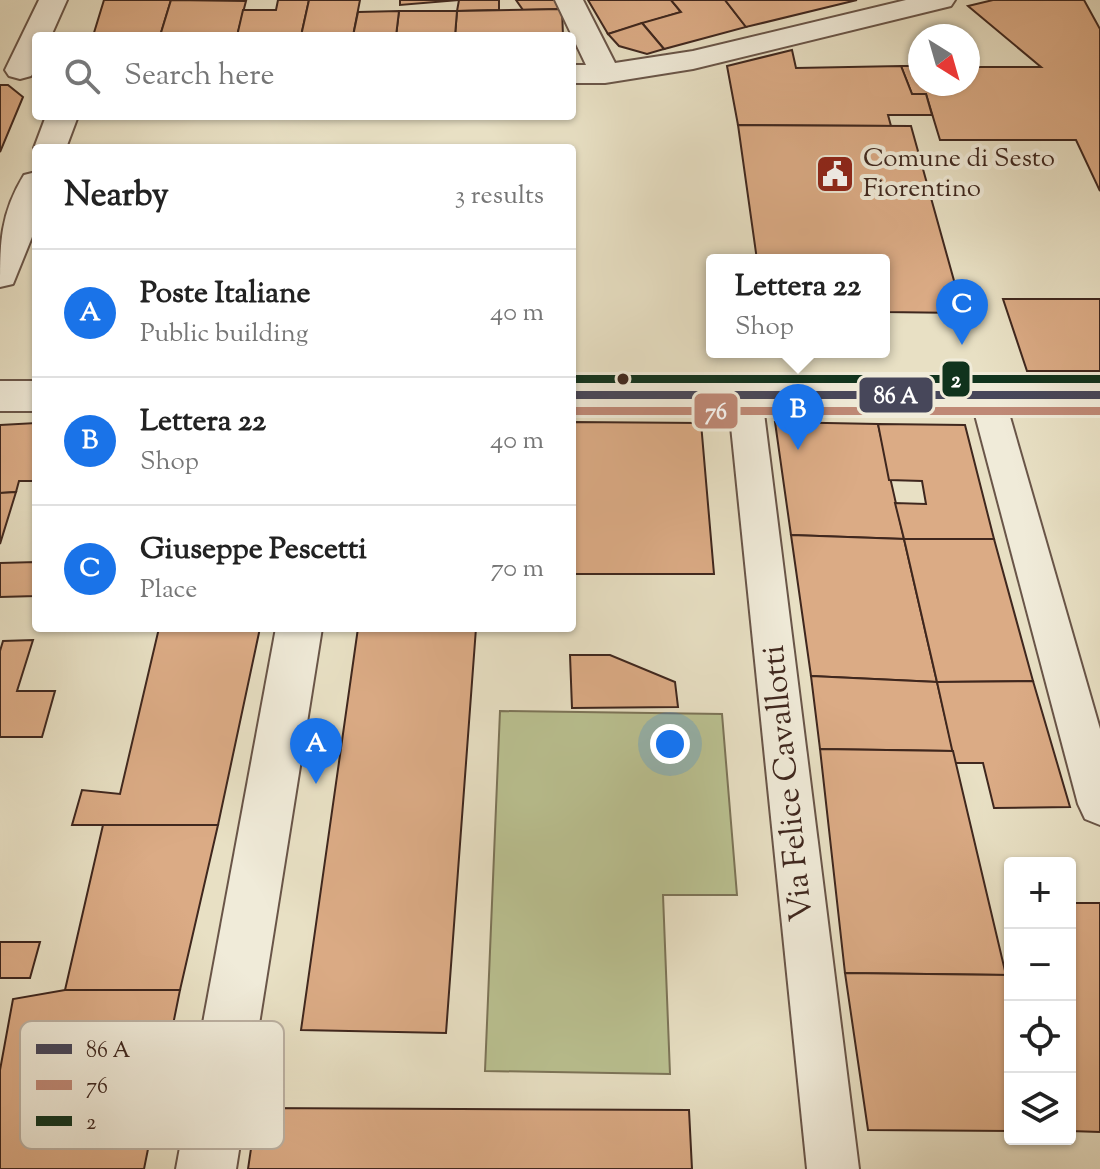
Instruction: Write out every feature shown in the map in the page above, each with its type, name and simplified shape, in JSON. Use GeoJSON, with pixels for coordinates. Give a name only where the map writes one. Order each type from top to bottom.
{"type":"FeatureCollection","features":[{"type":"Feature","properties":{"kind":"street"},"geometry":{"type":"LineString","coordinates":[[37,32],[53,0]]}},
{"type":"Feature","properties":{"kind":"street"},"geometry":{"type":"LineString","coordinates":[[569,0],[605,74]]}},
{"type":"Feature","properties":{"kind":"street"},"geometry":{"type":"LineString","coordinates":[[576,74],[605,74],[693,60],[941,0]]}},
{"type":"Feature","properties":{"kind":"street"},"geometry":{"type":"LineString","coordinates":[[19,70],[32,43]]}},
{"type":"Feature","properties":{"kind":"street"},"geometry":{"type":"LineString","coordinates":[[52,144],[60,120]]}},
{"type":"Feature","properties":{"kind":"street"},"geometry":{"type":"LineString","coordinates":[[0,275],[32,193]]}},
{"type":"Feature","properties":{"kind":"street"},"geometry":{"type":"LineString","coordinates":[[576,395],[1100,395]]}},
{"type":"Feature","properties":{"kind":"street"},"geometry":{"type":"LineString","coordinates":[[0,396],[32,396]]}},
{"type":"Feature","properties":{"kind":"street"},"geometry":{"type":"LineString","coordinates":[[987,396],[1100,804]]}},
{"type":"Feature","properties":{"kind":"street","name":"Via Felice Cavallotti"},"geometry":{"type":"LineString","coordinates":[[745,397],[833,1169]]}},
{"type":"Feature","properties":{"kind":"street"},"geometry":{"type":"LineString","coordinates":[[231,1021],[298,632]]}},
{"type":"Feature","properties":{"kind":"street"},"geometry":{"type":"LineString","coordinates":[[206,1169],[209,1149]]}},
{"type":"Feature","properties":{"kind":"green space"},"geometry":{"type":"Polygon","coordinates":[[[500,711],[722,714],[737,895],[663,895],[670,1074],[485,1071],[500,711]]]}},
{"type":"Feature","properties":{"kind":"building"},"geometry":{"type":"Polygon","coordinates":[[[104,0],[171,0],[161,32],[94,32],[104,0]]]}},
{"type":"Feature","properties":{"kind":"building"},"geometry":{"type":"Polygon","coordinates":[[[171,0],[246,1],[238,32],[161,32],[171,0]]]}},
{"type":"Feature","properties":{"kind":"building"},"geometry":{"type":"Polygon","coordinates":[[[278,0],[309,0],[302,32],[238,32],[243,10],[276,10],[278,0]]]}},
{"type":"Feature","properties":{"kind":"building"},"geometry":{"type":"Polygon","coordinates":[[[309,0],[360,0],[354,32],[302,32],[309,0]]]}},
{"type":"Feature","properties":{"kind":"building"},"geometry":{"type":"Polygon","coordinates":[[[400,0],[459,0],[400,5],[400,0]]]}},
{"type":"Feature","properties":{"kind":"building"},"geometry":{"type":"Polygon","coordinates":[[[459,0],[499,0],[499,10],[457,11],[459,0]]]}},
{"type":"Feature","properties":{"kind":"building"},"geometry":{"type":"Polygon","coordinates":[[[516,0],[556,0],[562,9],[523,10],[516,0]]]}},
{"type":"Feature","properties":{"kind":"building"},"geometry":{"type":"Polygon","coordinates":[[[588,0],[671,0],[681,12],[608,34],[588,0]]]}},
{"type":"Feature","properties":{"kind":"building"},"geometry":{"type":"Polygon","coordinates":[[[671,0],[725,0],[746,27],[664,49],[642,23],[681,12],[671,0]]]}},
{"type":"Feature","properties":{"kind":"building"},"geometry":{"type":"Polygon","coordinates":[[[725,0],[857,0],[746,27],[725,0]]]}},
{"type":"Feature","properties":{"kind":"building"},"geometry":{"type":"Polygon","coordinates":[[[993,0],[1084,0],[1100,29],[1100,191],[1076,140],[940,140],[927,96],[980,96],[980,67],[1041,67],[968,6],[993,0]]]}},
{"type":"Feature","properties":{"kind":"building"},"geometry":{"type":"Polygon","coordinates":[[[562,9],[563,32],[455,32],[457,11],[562,9]]]}},
{"type":"Feature","properties":{"kind":"building"},"geometry":{"type":"Polygon","coordinates":[[[399,11],[457,11],[455,32],[396,32],[399,11]]]}},
{"type":"Feature","properties":{"kind":"building"},"geometry":{"type":"Polygon","coordinates":[[[399,11],[396,32],[354,32],[358,12],[399,11]]]}},
{"type":"Feature","properties":{"kind":"building"},"geometry":{"type":"Polygon","coordinates":[[[642,23],[664,49],[647,54],[619,46],[608,34],[642,23]]]}},
{"type":"Feature","properties":{"kind":"building"},"geometry":{"type":"Polygon","coordinates":[[[792,50],[796,68],[901,66],[908,84],[908,96],[927,96],[932,115],[888,115],[891,126],[738,125],[727,66],[792,50]]]}},
{"type":"Feature","properties":{"kind":"building"},"geometry":{"type":"Polygon","coordinates":[[[901,66],[908,66],[908,84],[901,66]]]}},
{"type":"Feature","properties":{"kind":"building"},"geometry":{"type":"Polygon","coordinates":[[[0,85],[8,85],[23,97],[0,152],[0,85]]]}},
{"type":"Feature","properties":{"kind":"building","name":"Comune di Sesto Fiorentino"},"geometry":{"type":"Polygon","coordinates":[[[738,125],[911,126],[963,313],[890,312],[890,254],[756,254],[738,125]]]}},
{"type":"Feature","properties":{"kind":"building"},"geometry":{"type":"Polygon","coordinates":[[[1003,299],[1100,299],[1100,371],[1027,371],[1003,299]]]}},
{"type":"Feature","properties":{"kind":"building"},"geometry":{"type":"Polygon","coordinates":[[[576,422],[701,423],[714,574],[576,574],[576,422]]]}},
{"type":"Feature","properties":{"kind":"building"},"geometry":{"type":"Polygon","coordinates":[[[775,422],[878,424],[904,539],[791,535],[775,422]]]}},
{"type":"Feature","properties":{"kind":"building"},"geometry":{"type":"Polygon","coordinates":[[[32,423],[32,481],[19,481],[16,492],[0,493],[0,425],[32,423]]]}},
{"type":"Feature","properties":{"kind":"building"},"geometry":{"type":"Polygon","coordinates":[[[878,424],[965,425],[994,539],[904,539],[895,503],[926,504],[922,481],[889,480],[878,424]]]}},
{"type":"Feature","properties":{"kind":"building"},"geometry":{"type":"Polygon","coordinates":[[[16,492],[0,544],[0,493],[16,492]]]}},
{"type":"Feature","properties":{"kind":"building"},"geometry":{"type":"Polygon","coordinates":[[[791,535],[904,539],[937,682],[811,676],[791,535]]]}},
{"type":"Feature","properties":{"kind":"building"},"geometry":{"type":"Polygon","coordinates":[[[904,539],[994,539],[1033,681],[937,682],[904,539]]]}},
{"type":"Feature","properties":{"kind":"building"},"geometry":{"type":"Polygon","coordinates":[[[32,562],[32,596],[0,597],[0,563],[32,562]]]}},
{"type":"Feature","properties":{"kind":"building"},"geometry":{"type":"Polygon","coordinates":[[[158,632],[259,632],[218,825],[72,825],[82,790],[120,794],[158,632]]]}},
{"type":"Feature","properties":{"kind":"building"},"geometry":{"type":"Polygon","coordinates":[[[357,632],[476,632],[446,1033],[301,1030],[357,632]]]}},
{"type":"Feature","properties":{"kind":"building"},"geometry":{"type":"Polygon","coordinates":[[[33,640],[17,691],[55,691],[42,737],[0,737],[0,651],[3,641],[33,640]]]}},
{"type":"Feature","properties":{"kind":"building"},"geometry":{"type":"Polygon","coordinates":[[[570,655],[610,655],[675,682],[678,707],[572,708],[570,655]]]}},
{"type":"Feature","properties":{"kind":"building"},"geometry":{"type":"Polygon","coordinates":[[[811,676],[937,682],[953,751],[820,749],[811,676]]]}},
{"type":"Feature","properties":{"kind":"building"},"geometry":{"type":"Polygon","coordinates":[[[1033,681],[1070,807],[994,808],[983,763],[955,763],[937,682],[1033,681]]]}},
{"type":"Feature","properties":{"kind":"building"},"geometry":{"type":"Polygon","coordinates":[[[820,749],[953,751],[1004,975],[845,973],[820,749]]]}},
{"type":"Feature","properties":{"kind":"building"},"geometry":{"type":"Polygon","coordinates":[[[103,825],[218,825],[180,990],[65,990],[103,825]]]}},
{"type":"Feature","properties":{"kind":"building"},"geometry":{"type":"Polygon","coordinates":[[[1076,903],[1100,903],[1100,1132],[1076,1131],[1076,903]]]}},
{"type":"Feature","properties":{"kind":"building"},"geometry":{"type":"Polygon","coordinates":[[[0,942],[40,942],[30,978],[0,978],[0,942]]]}},
{"type":"Feature","properties":{"kind":"building"},"geometry":{"type":"Polygon","coordinates":[[[845,973],[1004,975],[1004,1131],[868,1130],[845,973]]]}},
{"type":"Feature","properties":{"kind":"building"},"geometry":{"type":"Polygon","coordinates":[[[65,990],[180,990],[174,1021],[20,1021],[20,1149],[148,1149],[144,1169],[0,1169],[0,1070],[13,999],[65,990]]]}},
{"type":"Feature","properties":{"kind":"building"},"geometry":{"type":"Polygon","coordinates":[[[284,1108],[689,1110],[692,1169],[248,1169],[251,1149],[284,1149],[284,1108]]]}},
{"type":"Feature","properties":{"kind":"transit line","name":"2"},"geometry":{"type":"LineString","coordinates":[[576,379],[1100,379]]}},
{"type":"Feature","properties":{"kind":"transit line"},"geometry":{"type":"LineString","coordinates":[[576,395],[1100,395]]}},
{"type":"Feature","properties":{"kind":"transit line","name":"76"},"geometry":{"type":"LineString","coordinates":[[576,411],[1100,411]]}},
{"type":"Feature","properties":{"kind":"place","name":"Comune di Sesto Fiorentino"},"geometry":{"type":"Point","coordinates":[835,174]}},
{"type":"Feature","properties":{"kind":"place","name":"Giuseppe Pescetti"},"geometry":{"type":"Point","coordinates":[962,345]}},
{"type":"Feature","properties":{"kind":"place","name":"Lettera 22"},"geometry":{"type":"Point","coordinates":[798,450]}},
{"type":"Feature","properties":{"kind":"place","name":"Poste Italiane"},"geometry":{"type":"Point","coordinates":[316,784]}}]}
